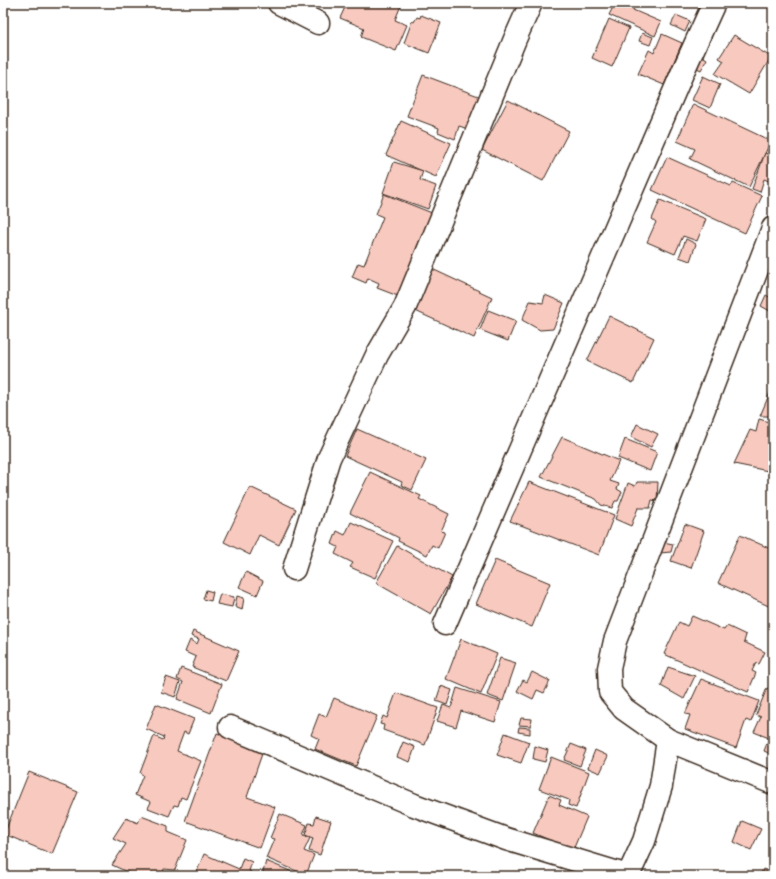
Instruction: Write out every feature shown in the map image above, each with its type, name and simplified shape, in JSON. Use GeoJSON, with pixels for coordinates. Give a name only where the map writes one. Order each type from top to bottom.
{"type":"FeatureCollection","features":[{"type":"Feature","properties":{"kind":"street"},"geometry":{"type":"LineString","coordinates":[[279,3],[318,23]]}},
{"type":"Feature","properties":{"kind":"street"},"geometry":{"type":"LineString","coordinates":[[294,569],[328,458],[377,355],[405,307],[531,3]]}},
{"type":"Feature","properties":{"kind":"street"},"geometry":{"type":"LineString","coordinates":[[445,624],[681,76],[714,3]]}},
{"type":"Feature","properties":{"kind":"street"},"geometry":{"type":"LineString","coordinates":[[773,228],[615,641],[609,668],[610,692],[624,709],[668,740],[773,783]]}},
{"type":"Feature","properties":{"kind":"street"},"geometry":{"type":"LineString","coordinates":[[230,727],[414,805],[506,839],[628,876],[644,841],[661,786],[668,740]]}},
{"type":"Feature","properties":{"kind":"building"},"geometry":{"type":"Polygon","coordinates":[[[347,3],[402,3],[395,20],[407,25],[396,51],[361,37],[364,28],[340,18],[347,3]]]}},
{"type":"Feature","properties":{"kind":"building"},"geometry":{"type":"Polygon","coordinates":[[[615,3],[636,3],[633,10],[661,22],[655,36],[609,15],[615,3]]]}},
{"type":"Feature","properties":{"kind":"building"},"geometry":{"type":"Polygon","coordinates":[[[421,15],[441,23],[429,53],[404,43],[412,21],[414,22],[417,17],[420,18],[421,15]]]}},
{"type":"Feature","properties":{"kind":"building"},"geometry":{"type":"Polygon","coordinates":[[[676,15],[690,21],[685,32],[671,25],[676,15]]]}},
{"type":"Feature","properties":{"kind":"building"},"geometry":{"type":"Polygon","coordinates":[[[609,19],[629,28],[612,67],[592,58],[609,19]]]}},
{"type":"Feature","properties":{"kind":"building"},"geometry":{"type":"Polygon","coordinates":[[[642,33],[653,37],[650,45],[639,41],[642,33]]]}},
{"type":"Feature","properties":{"kind":"building"},"geometry":{"type":"Polygon","coordinates":[[[662,34],[682,43],[664,85],[638,74],[649,50],[654,53],[662,34]]]}},
{"type":"Feature","properties":{"kind":"building"},"geometry":{"type":"Polygon","coordinates":[[[734,35],[771,57],[749,94],[715,74],[724,61],[719,58],[734,35]]]}},
{"type":"Feature","properties":{"kind":"building"},"geometry":{"type":"Polygon","coordinates":[[[695,52],[707,59],[701,70],[689,64],[695,52]]]}},
{"type":"Feature","properties":{"kind":"building"},"geometry":{"type":"Polygon","coordinates":[[[423,75],[481,97],[468,129],[459,126],[455,139],[438,132],[439,128],[407,116],[423,75]]]}},
{"type":"Feature","properties":{"kind":"building"},"geometry":{"type":"Polygon","coordinates":[[[703,76],[720,84],[710,108],[692,100],[703,76]]]}},
{"type":"Feature","properties":{"kind":"building"},"geometry":{"type":"Polygon","coordinates":[[[508,100],[569,131],[543,181],[482,150],[508,100]]]}},
{"type":"Feature","properties":{"kind":"building"},"geometry":{"type":"Polygon","coordinates":[[[693,104],[771,141],[749,187],[690,159],[695,149],[677,141],[693,104]]]}},
{"type":"Feature","properties":{"kind":"building"},"geometry":{"type":"Polygon","coordinates":[[[401,121],[451,143],[436,177],[386,155],[401,121]]]}},
{"type":"Feature","properties":{"kind":"building"},"geometry":{"type":"Polygon","coordinates":[[[765,153],[773,156],[773,176],[771,182],[764,179],[760,192],[752,189],[765,153]]]}},
{"type":"Feature","properties":{"kind":"building"},"geometry":{"type":"Polygon","coordinates":[[[667,157],[731,186],[733,183],[762,196],[745,233],[652,190],[667,157]]]}},
{"type":"Feature","properties":{"kind":"building"},"geometry":{"type":"Polygon","coordinates":[[[394,162],[423,171],[420,180],[436,186],[428,209],[383,193],[394,162]]]}},
{"type":"Feature","properties":{"kind":"building"},"geometry":{"type":"Polygon","coordinates":[[[384,194],[437,215],[429,235],[423,232],[406,275],[411,277],[403,298],[377,288],[379,283],[368,278],[366,283],[352,277],[358,263],[364,265],[383,217],[376,214],[384,194]]]}},
{"type":"Feature","properties":{"kind":"building"},"geometry":{"type":"Polygon","coordinates":[[[660,200],[706,219],[697,241],[683,236],[675,254],[647,242],[656,222],[652,219],[660,200]]]}},
{"type":"Feature","properties":{"kind":"building"},"geometry":{"type":"Polygon","coordinates":[[[686,239],[696,244],[690,261],[679,257],[686,239]]]}},
{"type":"Feature","properties":{"kind":"building"},"geometry":{"type":"Polygon","coordinates":[[[430,268],[492,297],[474,338],[411,309],[430,268]]]}},
{"type":"Feature","properties":{"kind":"building"},"geometry":{"type":"Polygon","coordinates":[[[545,295],[564,303],[553,329],[540,330],[522,320],[530,301],[543,303],[545,295]]]}},
{"type":"Feature","properties":{"kind":"building"},"geometry":{"type":"Polygon","coordinates":[[[766,295],[773,299],[770,311],[761,306],[766,295]]]}},
{"type":"Feature","properties":{"kind":"building"},"geometry":{"type":"Polygon","coordinates":[[[488,310],[516,321],[508,341],[480,330],[488,310]]]}},
{"type":"Feature","properties":{"kind":"building"},"geometry":{"type":"Polygon","coordinates":[[[609,316],[654,338],[633,383],[587,361],[609,316]]]}},
{"type":"Feature","properties":{"kind":"building"},"geometry":{"type":"Polygon","coordinates":[[[772,388],[773,416],[760,416],[772,388]]]}},
{"type":"Feature","properties":{"kind":"building"},"geometry":{"type":"Polygon","coordinates":[[[759,419],[773,423],[773,472],[734,464],[750,430],[756,432],[759,419]]]}},
{"type":"Feature","properties":{"kind":"building"},"geometry":{"type":"Polygon","coordinates":[[[637,424],[658,434],[651,447],[631,437],[637,424]]]}},
{"type":"Feature","properties":{"kind":"building"},"geometry":{"type":"Polygon","coordinates":[[[357,429],[426,460],[412,490],[401,485],[402,482],[345,456],[357,429]]]}},
{"type":"Feature","properties":{"kind":"building"},"geometry":{"type":"Polygon","coordinates":[[[562,437],[619,461],[610,481],[619,484],[617,489],[622,492],[618,501],[615,501],[612,508],[601,505],[596,499],[541,477],[562,437]]]}},
{"type":"Feature","properties":{"kind":"building"},"geometry":{"type":"Polygon","coordinates":[[[625,439],[657,452],[650,471],[618,458],[625,439]]]}},
{"type":"Feature","properties":{"kind":"building"},"geometry":{"type":"Polygon","coordinates":[[[370,472],[421,496],[419,499],[449,514],[441,531],[445,532],[438,548],[432,545],[427,555],[398,541],[399,538],[350,513],[370,472]]]}},
{"type":"Feature","properties":{"kind":"building"},"geometry":{"type":"Polygon","coordinates":[[[529,482],[614,515],[599,555],[510,521],[529,482]]]}},
{"type":"Feature","properties":{"kind":"building"},"geometry":{"type":"Polygon","coordinates":[[[637,482],[658,482],[657,501],[652,500],[650,508],[638,508],[631,526],[615,519],[628,483],[635,486],[637,482]]]}},
{"type":"Feature","properties":{"kind":"building"},"geometry":{"type":"Polygon","coordinates":[[[250,487],[296,509],[279,545],[259,535],[250,555],[224,542],[250,487]]]}},
{"type":"Feature","properties":{"kind":"building"},"geometry":{"type":"Polygon","coordinates":[[[351,522],[393,541],[375,578],[350,567],[353,563],[335,554],[338,547],[332,544],[337,531],[345,535],[351,522]]]}},
{"type":"Feature","properties":{"kind":"building"},"geometry":{"type":"Polygon","coordinates":[[[685,524],[704,531],[691,568],[671,561],[685,524]]]}},
{"type":"Feature","properties":{"kind":"building"},"geometry":{"type":"Polygon","coordinates":[[[740,535],[773,550],[773,608],[718,583],[740,535]]]}},
{"type":"Feature","properties":{"kind":"building"},"geometry":{"type":"Polygon","coordinates":[[[663,542],[673,544],[671,552],[660,553],[663,542]]]}},
{"type":"Feature","properties":{"kind":"building"},"geometry":{"type":"Polygon","coordinates":[[[397,546],[452,577],[431,614],[376,583],[397,546]]]}},
{"type":"Feature","properties":{"kind":"building"},"geometry":{"type":"Polygon","coordinates":[[[495,560],[550,583],[532,627],[476,604],[495,560]]]}},
{"type":"Feature","properties":{"kind":"building"},"geometry":{"type":"Polygon","coordinates":[[[246,572],[263,581],[257,595],[239,587],[246,572]]]}},
{"type":"Feature","properties":{"kind":"building"},"geometry":{"type":"Polygon","coordinates":[[[206,590],[213,592],[211,601],[203,599],[206,590]]]}},
{"type":"Feature","properties":{"kind":"building"},"geometry":{"type":"Polygon","coordinates":[[[220,594],[234,597],[232,607],[217,604],[220,594]]]}},
{"type":"Feature","properties":{"kind":"building"},"geometry":{"type":"Polygon","coordinates":[[[237,596],[244,598],[242,610],[235,607],[237,596]]]}},
{"type":"Feature","properties":{"kind":"building"},"geometry":{"type":"Polygon","coordinates":[[[692,616],[724,630],[727,626],[746,635],[744,642],[765,652],[759,664],[756,663],[752,671],[756,673],[748,692],[664,654],[679,622],[687,626],[692,616]]]}},
{"type":"Feature","properties":{"kind":"building"},"geometry":{"type":"Polygon","coordinates":[[[193,631],[239,651],[226,681],[192,667],[196,657],[185,652],[190,640],[197,644],[199,639],[191,636],[193,631]]]}},
{"type":"Feature","properties":{"kind":"building"},"geometry":{"type":"Polygon","coordinates":[[[461,639],[497,654],[481,694],[446,679],[461,639]]]}},
{"type":"Feature","properties":{"kind":"building"},"geometry":{"type":"Polygon","coordinates":[[[500,658],[516,663],[503,701],[487,695],[500,658]]]}},
{"type":"Feature","properties":{"kind":"building"},"geometry":{"type":"Polygon","coordinates":[[[668,667],[695,676],[684,699],[661,686],[668,667]]]}},
{"type":"Feature","properties":{"kind":"building"},"geometry":{"type":"Polygon","coordinates":[[[181,668],[222,684],[211,713],[177,699],[183,682],[177,679],[181,668]]]}},
{"type":"Feature","properties":{"kind":"building"},"geometry":{"type":"Polygon","coordinates":[[[532,672],[550,681],[544,693],[537,690],[533,699],[517,691],[523,680],[527,682],[532,672]]]}},
{"type":"Feature","properties":{"kind":"building"},"geometry":{"type":"Polygon","coordinates":[[[166,677],[180,682],[175,697],[161,692],[166,677]]]}},
{"type":"Feature","properties":{"kind":"building"},"geometry":{"type":"Polygon","coordinates":[[[701,679],[759,701],[751,722],[746,720],[736,748],[685,729],[690,715],[685,714],[701,679]]]}},
{"type":"Feature","properties":{"kind":"building"},"geometry":{"type":"Polygon","coordinates":[[[441,686],[452,690],[447,705],[436,701],[441,686]]]}},
{"type":"Feature","properties":{"kind":"building"},"geometry":{"type":"Polygon","coordinates":[[[457,688],[501,702],[495,722],[461,711],[456,727],[437,721],[443,705],[451,708],[457,688]]]}},
{"type":"Feature","properties":{"kind":"building"},"geometry":{"type":"Polygon","coordinates":[[[767,688],[773,690],[773,755],[764,751],[769,738],[754,732],[761,717],[756,715],[767,688]]]}},
{"type":"Feature","properties":{"kind":"building"},"geometry":{"type":"Polygon","coordinates":[[[396,693],[438,708],[425,745],[383,730],[384,725],[380,724],[383,716],[387,718],[396,693]]]}},
{"type":"Feature","properties":{"kind":"building"},"geometry":{"type":"Polygon","coordinates":[[[334,698],[377,716],[356,766],[315,749],[319,739],[311,735],[319,714],[326,717],[334,698]]]}},
{"type":"Feature","properties":{"kind":"building"},"geometry":{"type":"Polygon","coordinates":[[[156,704],[194,719],[188,734],[184,732],[177,751],[201,761],[186,799],[181,797],[178,806],[174,805],[169,816],[148,808],[151,802],[135,795],[143,775],[140,773],[154,736],[163,740],[164,737],[146,729],[156,704]]]}},
{"type":"Feature","properties":{"kind":"building"},"geometry":{"type":"Polygon","coordinates":[[[521,718],[532,719],[531,726],[519,725],[521,718]]]}},
{"type":"Feature","properties":{"kind":"building"},"geometry":{"type":"Polygon","coordinates":[[[519,727],[530,728],[530,734],[518,732],[519,727]]]}},
{"type":"Feature","properties":{"kind":"building"},"geometry":{"type":"Polygon","coordinates":[[[217,733],[263,751],[247,797],[275,807],[260,848],[185,821],[217,733]]]}},
{"type":"Feature","properties":{"kind":"building"},"geometry":{"type":"Polygon","coordinates":[[[505,733],[529,742],[521,763],[497,755],[505,733]]]}},
{"type":"Feature","properties":{"kind":"building"},"geometry":{"type":"Polygon","coordinates":[[[403,742],[415,747],[410,762],[397,757],[403,742]]]}},
{"type":"Feature","properties":{"kind":"building"},"geometry":{"type":"Polygon","coordinates":[[[571,744],[586,750],[580,766],[564,760],[571,744]]]}},
{"type":"Feature","properties":{"kind":"building"},"geometry":{"type":"Polygon","coordinates":[[[535,746],[548,750],[545,762],[533,759],[535,746]]]}},
{"type":"Feature","properties":{"kind":"building"},"geometry":{"type":"Polygon","coordinates":[[[595,750],[608,756],[600,773],[588,768],[595,750]]]}},
{"type":"Feature","properties":{"kind":"building"},"geometry":{"type":"Polygon","coordinates":[[[551,757],[589,772],[576,808],[568,805],[569,800],[539,789],[551,757]]]}},
{"type":"Feature","properties":{"kind":"building"},"geometry":{"type":"Polygon","coordinates":[[[29,772],[78,792],[52,854],[4,834],[29,772]]]}},
{"type":"Feature","properties":{"kind":"building"},"geometry":{"type":"Polygon","coordinates":[[[549,795],[561,800],[559,805],[587,817],[573,850],[533,833],[549,795]]]}},
{"type":"Feature","properties":{"kind":"building"},"geometry":{"type":"Polygon","coordinates":[[[280,814],[307,825],[303,835],[310,838],[304,851],[314,855],[306,875],[266,858],[274,839],[270,838],[280,814]]]}},
{"type":"Feature","properties":{"kind":"building"},"geometry":{"type":"Polygon","coordinates":[[[141,816],[168,826],[168,832],[187,840],[175,870],[164,869],[162,876],[136,876],[112,865],[126,844],[113,838],[126,818],[138,823],[141,816]]]}},
{"type":"Feature","properties":{"kind":"building"},"geometry":{"type":"Polygon","coordinates":[[[316,816],[331,821],[320,855],[309,851],[313,838],[305,835],[309,823],[314,824],[316,816]]]}},
{"type":"Feature","properties":{"kind":"building"},"geometry":{"type":"Polygon","coordinates":[[[742,821],[761,829],[751,850],[734,842],[742,821]]]}},
{"type":"Feature","properties":{"kind":"building"},"geometry":{"type":"Polygon","coordinates":[[[204,854],[239,869],[243,858],[252,862],[249,871],[251,872],[249,876],[195,876],[204,854]]]}},
{"type":"Feature","properties":{"kind":"building"},"geometry":{"type":"Polygon","coordinates":[[[266,861],[302,876],[262,876],[266,861]]]}},
{"type":"Feature","properties":{"kind":"building"},"geometry":{"type":"Polygon","coordinates":[[[763,869],[773,873],[773,876],[760,876],[763,869]]]}}]}
